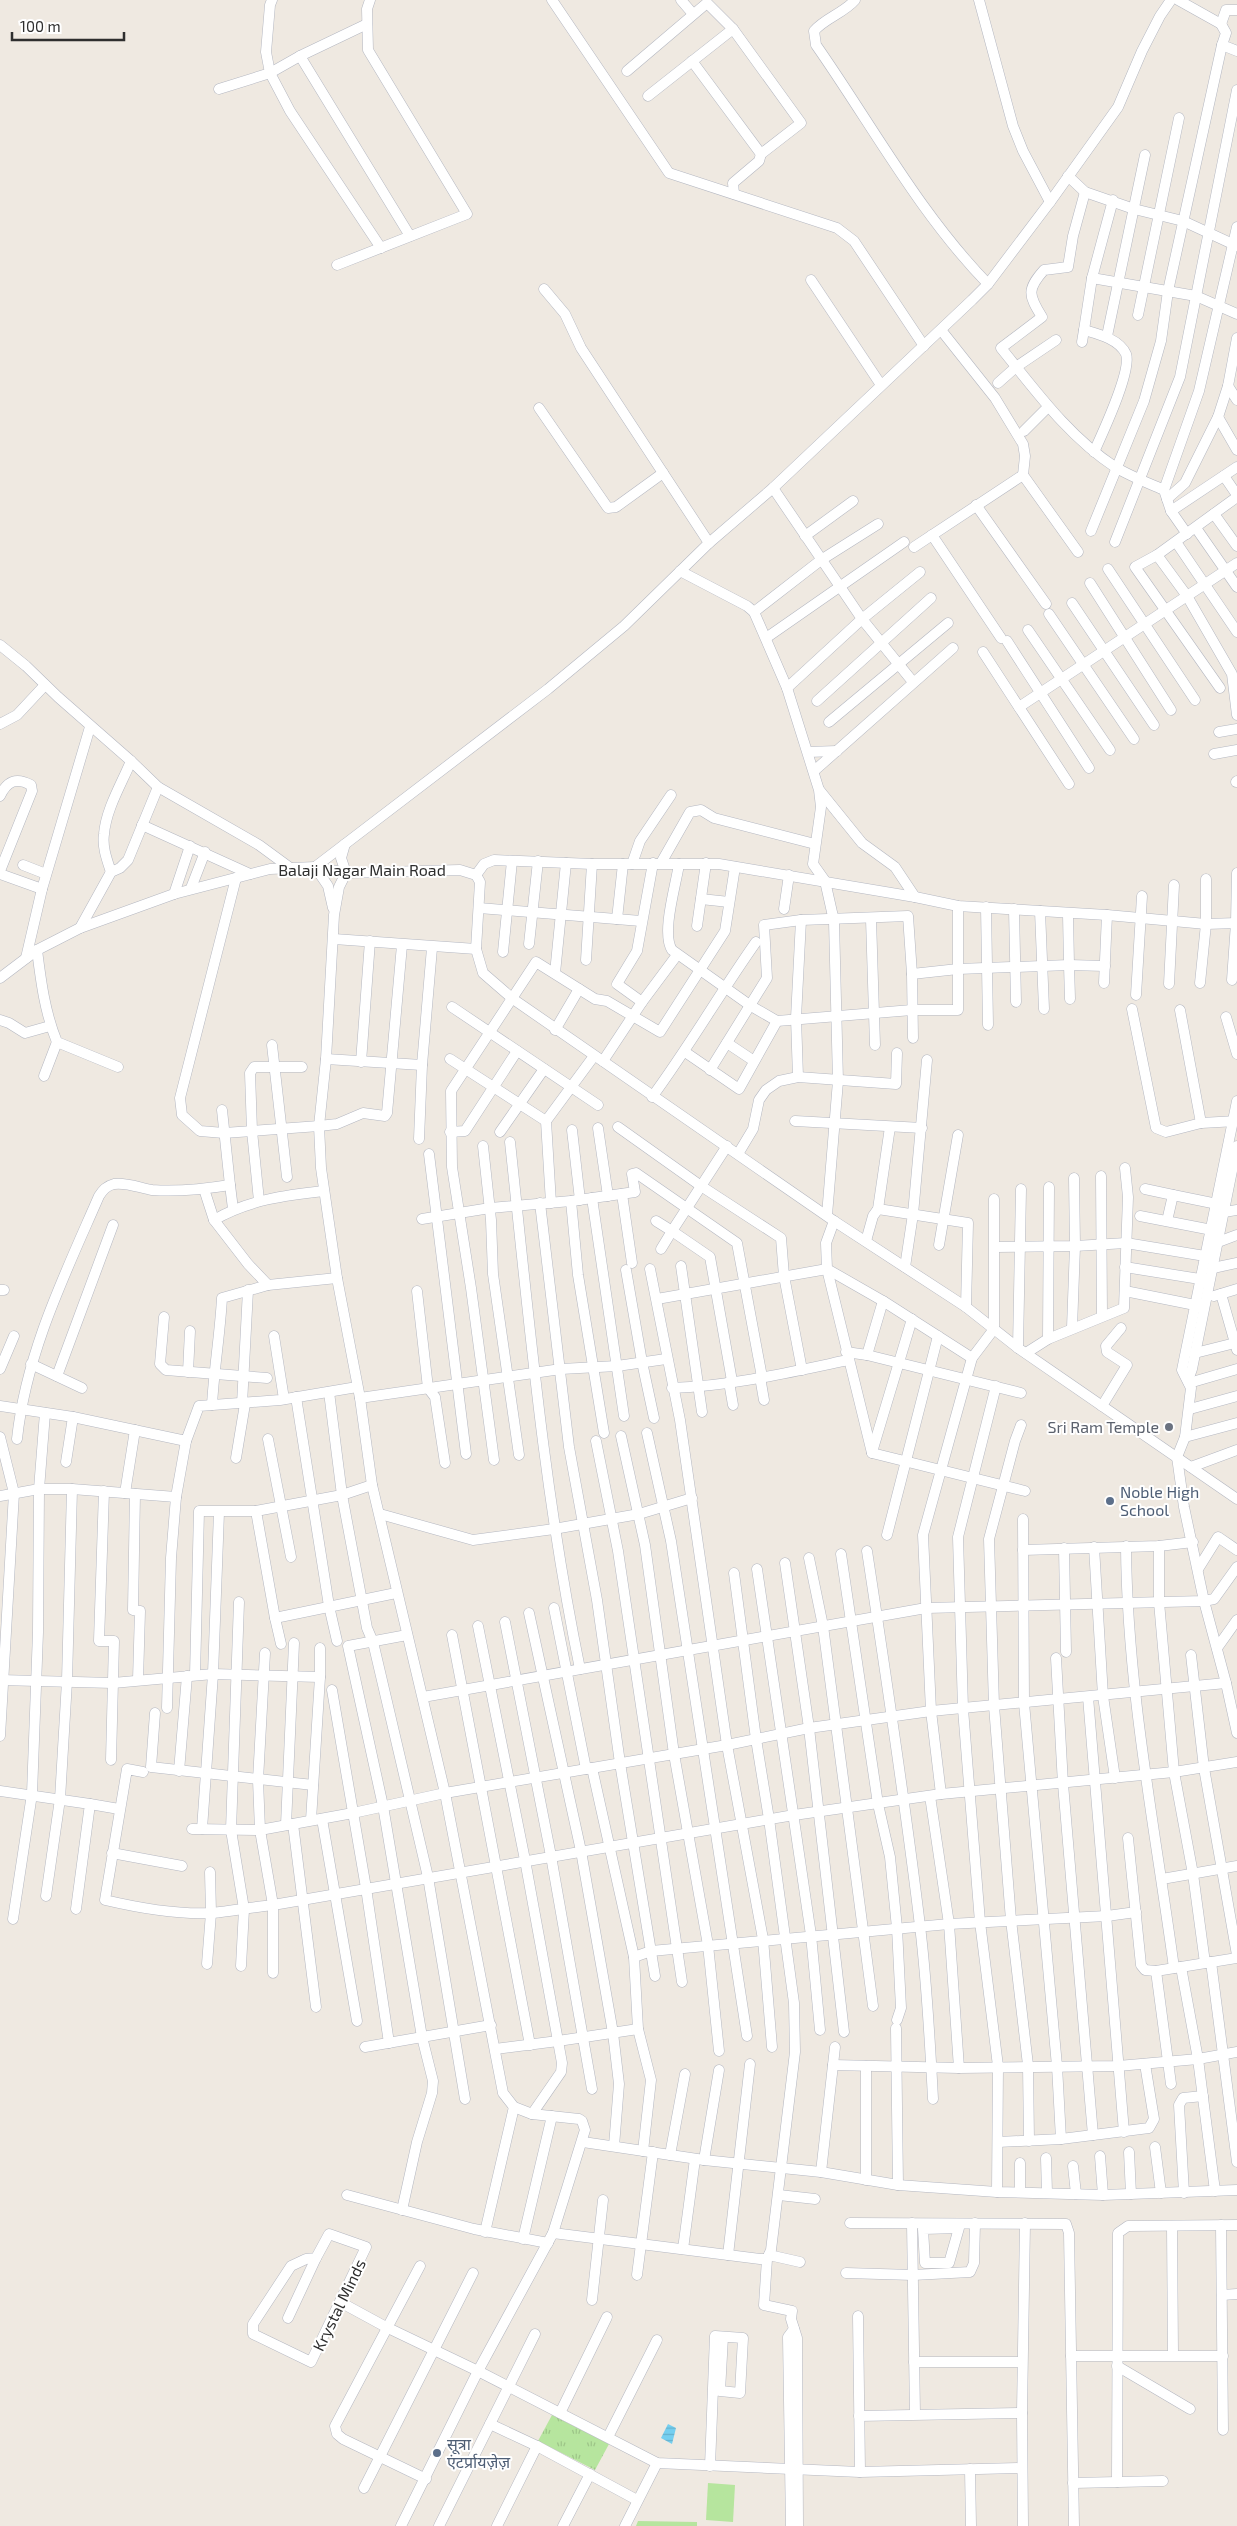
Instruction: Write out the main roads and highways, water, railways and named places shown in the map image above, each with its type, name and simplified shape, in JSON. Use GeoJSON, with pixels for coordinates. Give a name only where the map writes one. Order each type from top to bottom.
{"type":"FeatureCollection","features":[{"type":"Feature","properties":{"kind":"water"},"geometry":{"type":"Polygon","coordinates":[[[668,2424],[676,2428],[672,2444],[661,2438],[668,2424]]]}},
{"type":"Feature","properties":{"kind":"place","name":"Sri Ram Temple"},"geometry":{"type":"Point","coordinates":[1169,1427]}},
{"type":"Feature","properties":{"kind":"place","name":"Noble High School"},"geometry":{"type":"Point","coordinates":[1110,1501]}},
{"type":"Feature","properties":{"kind":"place","name":"सूत्रा एंटर्प्रायज़ेज़"},"geometry":{"type":"Point","coordinates":[437,2453]}}]}
